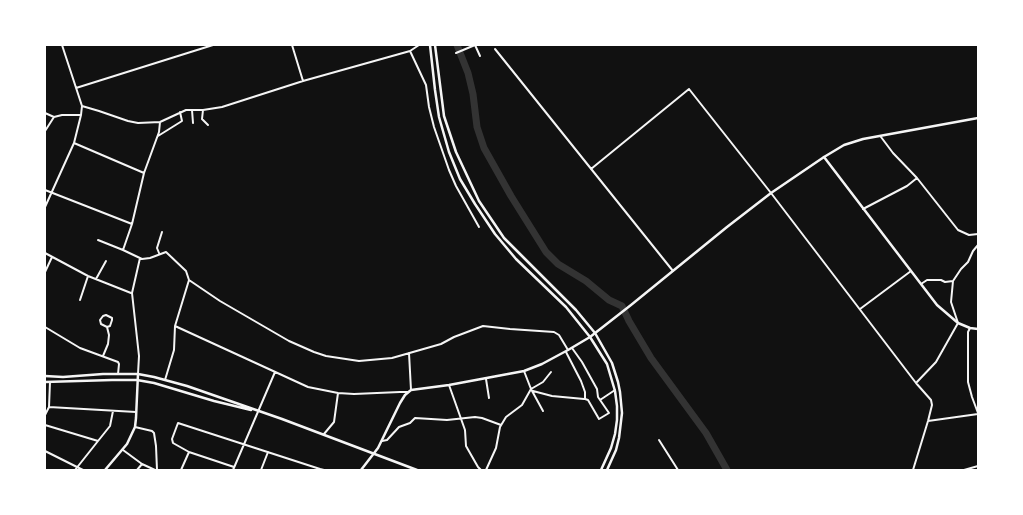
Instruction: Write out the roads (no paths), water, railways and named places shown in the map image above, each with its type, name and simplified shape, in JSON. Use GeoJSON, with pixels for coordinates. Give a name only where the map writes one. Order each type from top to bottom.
{"type":"FeatureCollection","features":[{"type":"Feature","properties":{"kind":"main road"},"geometry":{"type":"LineString","coordinates":[[430,45],[439,116],[449,152],[460,179],[490,226],[516,259],[566,306],[590,337],[607,364],[615,390],[617,406],[615,434],[601,470]]}},
{"type":"Feature","properties":{"kind":"main road"},"geometry":{"type":"LineString","coordinates":[[435,45],[444,116],[456,152],[479,201],[504,238],[576,310],[595,333],[613,367],[621,401],[621,426],[616,450],[607,470]]}},
{"type":"Feature","properties":{"kind":"main road"},"geometry":{"type":"LineString","coordinates":[[361,470],[382,440],[400,402],[409,391],[486,379],[524,370],[542,364],[567,351],[590,337],[619,315],[771,193],[844,145],[863,139],[978,118]]}},
{"type":"Feature","properties":{"kind":"main road"},"geometry":{"type":"LineString","coordinates":[[824,157],[937,305],[958,323],[978,329]]}},
{"type":"Feature","properties":{"kind":"main road"},"geometry":{"type":"LineString","coordinates":[[105,470],[129,442],[135,427],[138,374]]}},
{"type":"Feature","properties":{"kind":"main road"},"geometry":{"type":"LineString","coordinates":[[45,376],[138,374],[165,380],[324,434],[416,470]]}},
{"type":"Feature","properties":{"kind":"main road"},"geometry":{"type":"LineString","coordinates":[[45,382],[137,380],[258,411]]}},
{"type":"Feature","properties":{"kind":"street"},"geometry":{"type":"LineString","coordinates":[[45,207],[74,144],[81,116],[82,106],[62,45]]}},
{"type":"Feature","properties":{"kind":"street"},"geometry":{"type":"LineString","coordinates":[[76,88],[213,45]]}},
{"type":"Feature","properties":{"kind":"street"},"geometry":{"type":"LineString","coordinates":[[292,45],[303,81]]}},
{"type":"Feature","properties":{"kind":"street"},"geometry":{"type":"LineString","coordinates":[[82,106],[128,121],[138,123],[160,122],[186,110],[222,107],[303,81],[410,51],[419,45]]}},
{"type":"Feature","properties":{"kind":"street"},"geometry":{"type":"LineString","coordinates":[[456,53],[475,45],[480,56]]}},
{"type":"Feature","properties":{"kind":"street"},"geometry":{"type":"LineString","coordinates":[[495,49],[673,272]]}},
{"type":"Feature","properties":{"kind":"street"},"geometry":{"type":"LineString","coordinates":[[410,51],[426,85],[434,127],[449,170],[479,226]]}},
{"type":"Feature","properties":{"kind":"street"},"geometry":{"type":"LineString","coordinates":[[590,169],[689,89],[931,400],[932,405],[928,421],[913,470]]}},
{"type":"Feature","properties":{"kind":"street"},"geometry":{"type":"LineString","coordinates":[[192,110],[193,123]]}},
{"type":"Feature","properties":{"kind":"street"},"geometry":{"type":"LineString","coordinates":[[203,110],[202,118],[208,125]]}},
{"type":"Feature","properties":{"kind":"street"},"geometry":{"type":"LineString","coordinates":[[158,136],[182,121],[180,112]]}},
{"type":"Feature","properties":{"kind":"street"},"geometry":{"type":"LineString","coordinates":[[45,113],[54,117],[62,115],[81,116]]}},
{"type":"Feature","properties":{"kind":"street"},"geometry":{"type":"LineString","coordinates":[[45,132],[54,117]]}},
{"type":"Feature","properties":{"kind":"street"},"geometry":{"type":"LineString","coordinates":[[123,250],[132,224],[144,173],[158,136],[160,122]]}},
{"type":"Feature","properties":{"kind":"street"},"geometry":{"type":"LineString","coordinates":[[881,136],[958,230],[970,236],[978,234]]}},
{"type":"Feature","properties":{"kind":"street"},"geometry":{"type":"LineString","coordinates":[[74,144],[144,173]]}},
{"type":"Feature","properties":{"kind":"street"},"geometry":{"type":"LineString","coordinates":[[863,210],[907,186],[917,178]]}},
{"type":"Feature","properties":{"kind":"street"},"geometry":{"type":"LineString","coordinates":[[45,190],[132,224]]}},
{"type":"Feature","properties":{"kind":"street"},"geometry":{"type":"LineString","coordinates":[[159,254],[157,248],[162,232]]}},
{"type":"Feature","properties":{"kind":"street"},"geometry":{"type":"LineString","coordinates":[[98,240],[140,258],[150,258],[166,252],[186,271],[189,280],[175,326],[174,350],[165,380]]}},
{"type":"Feature","properties":{"kind":"street"},"geometry":{"type":"LineString","coordinates":[[916,383],[936,362],[958,323],[951,302],[953,281],[978,245]]}},
{"type":"Feature","properties":{"kind":"street"},"geometry":{"type":"LineString","coordinates":[[45,253],[88,276],[132,293]]}},
{"type":"Feature","properties":{"kind":"street"},"geometry":{"type":"LineString","coordinates":[[45,272],[52,257]]}},
{"type":"Feature","properties":{"kind":"street"},"geometry":{"type":"LineString","coordinates":[[138,374],[139,356],[132,293],[140,258]]}},
{"type":"Feature","properties":{"kind":"street"},"geometry":{"type":"LineString","coordinates":[[96,279],[106,261]]}},
{"type":"Feature","properties":{"kind":"street"},"geometry":{"type":"LineString","coordinates":[[860,309],[910,271]]}},
{"type":"Feature","properties":{"kind":"street"},"geometry":{"type":"LineString","coordinates":[[80,300],[88,276]]}},
{"type":"Feature","properties":{"kind":"street"},"geometry":{"type":"LineString","coordinates":[[189,280],[220,302],[289,341],[326,356],[359,361],[386,359],[441,344],[483,326],[554,332],[558,335],[567,351],[581,381],[585,392],[585,399]]}},
{"type":"Feature","properties":{"kind":"street"},"geometry":{"type":"LineString","coordinates":[[921,284],[927,280],[953,281]]}},
{"type":"Feature","properties":{"kind":"street"},"geometry":{"type":"LineString","coordinates":[[102,356],[110,335],[107,327],[100,324],[100,320],[106,315],[112,318],[110,326],[107,327]]}},
{"type":"Feature","properties":{"kind":"street"},"geometry":{"type":"LineString","coordinates":[[175,326],[308,387],[338,393],[409,391],[409,353]]}},
{"type":"Feature","properties":{"kind":"street"},"geometry":{"type":"LineString","coordinates":[[45,327],[74,345],[118,362],[118,374]]}},
{"type":"Feature","properties":{"kind":"street"},"geometry":{"type":"LineString","coordinates":[[928,421],[978,413],[968,382],[968,332],[970,328]]}},
{"type":"Feature","properties":{"kind":"street"},"geometry":{"type":"LineString","coordinates":[[532,390],[552,396],[588,400],[599,419],[609,413],[598,397],[597,389],[582,362],[572,348]]}},
{"type":"Feature","properties":{"kind":"street"},"geometry":{"type":"LineString","coordinates":[[524,370],[543,411]]}},
{"type":"Feature","properties":{"kind":"street"},"geometry":{"type":"LineString","coordinates":[[275,372],[244,445],[233,469],[189,452],[173,443],[178,423],[244,445],[324,470]]}},
{"type":"Feature","properties":{"kind":"street"},"geometry":{"type":"LineString","coordinates":[[486,470],[496,448],[501,426],[508,414],[523,404],[532,390],[543,382],[551,372]]}},
{"type":"Feature","properties":{"kind":"street"},"geometry":{"type":"LineString","coordinates":[[486,379],[489,398]]}},
{"type":"Feature","properties":{"kind":"street"},"geometry":{"type":"LineString","coordinates":[[45,415],[49,407],[50,382]]}},
{"type":"Feature","properties":{"kind":"street"},"geometry":{"type":"LineString","coordinates":[[449,385],[465,432],[466,446],[481,470]]}},
{"type":"Feature","properties":{"kind":"street"},"geometry":{"type":"LineString","coordinates":[[600,400],[615,390]]}},
{"type":"Feature","properties":{"kind":"street"},"geometry":{"type":"LineString","coordinates":[[324,434],[334,422],[338,393]]}},
{"type":"Feature","properties":{"kind":"street"},"geometry":{"type":"LineString","coordinates":[[49,407],[136,412]]}},
{"type":"Feature","properties":{"kind":"street"},"geometry":{"type":"LineString","coordinates":[[76,468],[110,426],[113,411]]}},
{"type":"Feature","properties":{"kind":"street"},"geometry":{"type":"LineString","coordinates":[[382,440],[387,440],[400,427],[410,423],[415,418],[458,420],[475,417],[501,426]]}},
{"type":"Feature","properties":{"kind":"street"},"geometry":{"type":"LineString","coordinates":[[45,425],[98,441]]}},
{"type":"Feature","properties":{"kind":"street"},"geometry":{"type":"LineString","coordinates":[[123,450],[142,464],[156,470],[154,433],[135,427]]}},
{"type":"Feature","properties":{"kind":"street"},"geometry":{"type":"LineString","coordinates":[[658,440],[678,470]]}},
{"type":"Feature","properties":{"kind":"street"},"geometry":{"type":"LineString","coordinates":[[45,450],[83,470]]}},
{"type":"Feature","properties":{"kind":"street"},"geometry":{"type":"LineString","coordinates":[[181,470],[189,452]]}},
{"type":"Feature","properties":{"kind":"street"},"geometry":{"type":"LineString","coordinates":[[261,470],[268,452]]}},
{"type":"Feature","properties":{"kind":"street"},"geometry":{"type":"LineString","coordinates":[[137,470],[142,464]]}},
{"type":"Feature","properties":{"kind":"street"},"geometry":{"type":"LineString","coordinates":[[964,470],[978,466]]}},
{"type":"Feature","properties":{"kind":"waterway"},"geometry":{"type":"LineString","coordinates":[[457,45],[468,73],[477,127],[484,148],[546,252],[558,264],[586,281],[609,300],[622,306],[651,358],[706,433],[727,470]]}}]}
